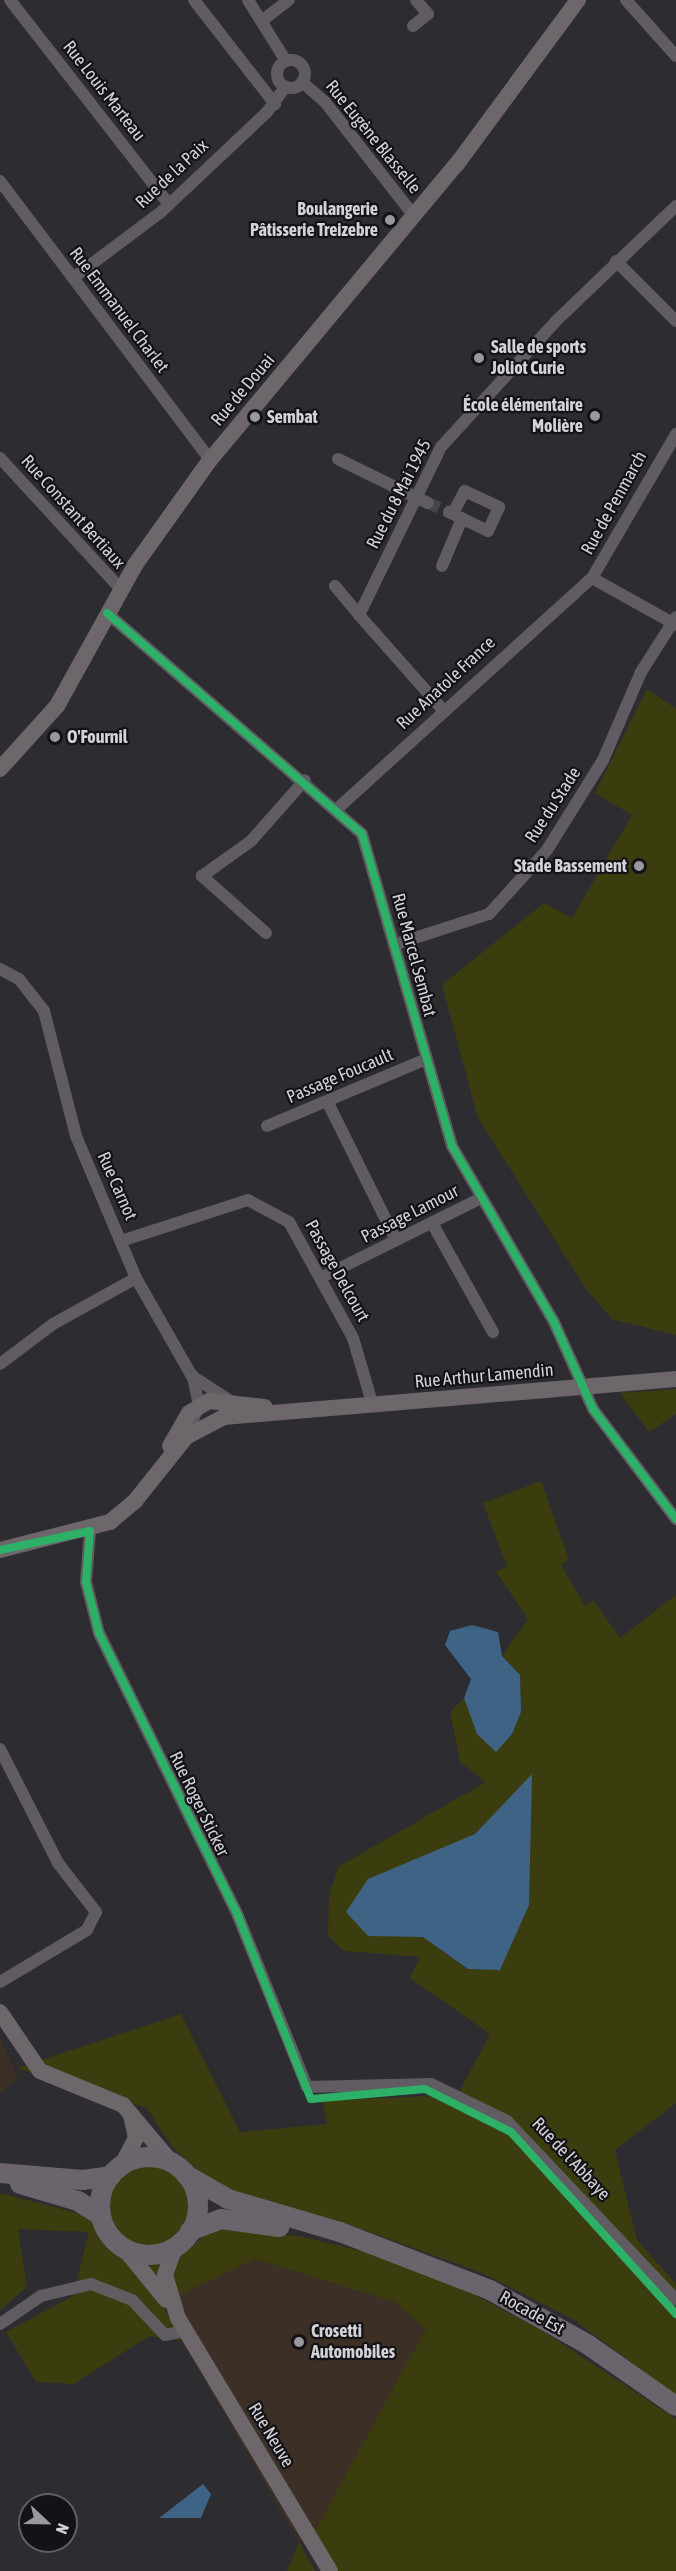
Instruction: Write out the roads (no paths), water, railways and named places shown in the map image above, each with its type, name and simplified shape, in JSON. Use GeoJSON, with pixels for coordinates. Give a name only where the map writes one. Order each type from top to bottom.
{"type":"FeatureCollection","features":[{"type":"Feature","properties":{"kind":"main road"},"geometry":{"type":"LineString","coordinates":[[0,2173],[83,2180],[149,2157],[179,2169],[228,2199],[375,2245]]}},
{"type":"Feature","properties":{"kind":"main road"},"geometry":{"type":"LineString","coordinates":[[0,2180],[78,2201],[101,2216],[123,2247],[149,2254],[175,2247],[190,2231],[197,2205],[179,2169]]}},
{"type":"Feature","properties":{"kind":"main road"},"geometry":{"type":"LineString","coordinates":[[101,2216],[101,2195],[117,2170]]}},
{"type":"Feature","properties":{"kind":"main road"},"geometry":{"type":"LineString","coordinates":[[190,2231],[230,2219],[375,2245]]}},
{"type":"Feature","properties":{"kind":"main road","name":"Rocade Est"},"geometry":{"type":"LineString","coordinates":[[375,2245],[513,2301],[604,2355],[676,2406]]}},
{"type":"Feature","properties":{"kind":"street","name":"Rue Louis Marteau"},"geometry":{"type":"LineString","coordinates":[[10,0],[169,204]]}},
{"type":"Feature","properties":{"kind":"street"},"geometry":{"type":"LineString","coordinates":[[194,0],[275,104]]}},
{"type":"Feature","properties":{"kind":"street"},"geometry":{"type":"LineString","coordinates":[[248,0],[263,20],[286,61],[302,67],[302,82],[285,87],[277,74],[286,61]]}},
{"type":"Feature","properties":{"kind":"street"},"geometry":{"type":"LineString","coordinates":[[263,20],[289,0]]}},
{"type":"Feature","properties":{"kind":"street"},"geometry":{"type":"LineString","coordinates":[[413,26],[428,14],[416,0]]}},
{"type":"Feature","properties":{"kind":"street","name":"Rue de Douai"},"geometry":{"type":"LineString","coordinates":[[540,52],[568,0]]}},
{"type":"Feature","properties":{"kind":"street","name":"Rue de Douai"},"geometry":{"type":"LineString","coordinates":[[0,769],[57,706],[121,589],[210,460],[415,217],[578,0]]}},
{"type":"Feature","properties":{"kind":"street"},"geometry":{"type":"LineString","coordinates":[[626,0],[676,56]]}},
{"type":"Feature","properties":{"kind":"street","name":"Rue Eugène Blasselle"},"geometry":{"type":"LineString","coordinates":[[302,82],[325,102],[415,217]]}},
{"type":"Feature","properties":{"kind":"street","name":"Rue de la Paix"},"geometry":{"type":"LineString","coordinates":[[73,278],[169,204],[275,104],[285,87]]}},
{"type":"Feature","properties":{"kind":"street","name":"Rue Emmanuel Charlet"},"geometry":{"type":"LineString","coordinates":[[0,182],[210,460]]}},
{"type":"Feature","properties":{"kind":"street","name":"Rue du 8 Mai 1945"},"geometry":{"type":"LineString","coordinates":[[359,615],[441,447],[616,261],[676,206]]}},
{"type":"Feature","properties":{"kind":"street"},"geometry":{"type":"LineString","coordinates":[[616,261],[676,321]]}},
{"type":"Feature","properties":{"kind":"street","name":"Rue de Penmarch"},"geometry":{"type":"LineString","coordinates":[[579,584],[592,578],[676,434]]}},
{"type":"Feature","properties":{"kind":"street","name":"Rue Constant Bertiaux"},"geometry":{"type":"LineString","coordinates":[[0,458],[121,589]]}},
{"type":"Feature","properties":{"kind":"street"},"geometry":{"type":"LineString","coordinates":[[339,459],[428,503]]}},
{"type":"Feature","properties":{"kind":"street"},"geometry":{"type":"LineString","coordinates":[[442,566],[454,516]]}},
{"type":"Feature","properties":{"kind":"street"},"geometry":{"type":"LineString","coordinates":[[592,578],[675,621]]}},
{"type":"Feature","properties":{"kind":"street","name":"Rue Anatole France"},"geometry":{"type":"LineString","coordinates":[[338,808],[579,584]]}},
{"type":"Feature","properties":{"kind":"street"},"geometry":{"type":"LineString","coordinates":[[335,586],[443,710]]}},
{"type":"Feature","properties":{"kind":"street","name":"Rue Marcel Sembat"},"geometry":{"type":"LineString","coordinates":[[107,613],[338,808],[370,850],[426,1059],[452,1146],[553,1320],[583,1386],[676,1519]]}},
{"type":"Feature","properties":{"kind":"street","name":"Rue du Stade"},"geometry":{"type":"LineString","coordinates":[[396,944],[482,919],[547,850],[603,760],[641,672],[675,621]]}},
{"type":"Feature","properties":{"kind":"street"},"geometry":{"type":"LineString","coordinates":[[266,933],[202,876],[251,841],[304,780]]}},
{"type":"Feature","properties":{"kind":"street","name":"Rue Carnot"},"geometry":{"type":"LineString","coordinates":[[0,969],[25,985],[44,1011],[76,1136],[136,1278],[192,1376],[232,1401]]}},
{"type":"Feature","properties":{"kind":"street","name":"Passage Foucault"},"geometry":{"type":"LineString","coordinates":[[267,1126],[426,1059]]}},
{"type":"Feature","properties":{"kind":"street"},"geometry":{"type":"LineString","coordinates":[[327,1101],[396,1240]]}},
{"type":"Feature","properties":{"kind":"street","name":"Passage Lamour"},"geometry":{"type":"LineString","coordinates":[[322,1277],[481,1198]]}},
{"type":"Feature","properties":{"kind":"street","name":"Passage Delcourt"},"geometry":{"type":"LineString","coordinates":[[121,1241],[253,1201],[294,1225],[356,1343],[373,1406]]}},
{"type":"Feature","properties":{"kind":"street"},"geometry":{"type":"LineString","coordinates":[[432,1223],[493,1332]]}},
{"type":"Feature","properties":{"kind":"street"},"geometry":{"type":"LineString","coordinates":[[0,1364],[53,1324],[136,1278]]}},
{"type":"Feature","properties":{"kind":"street"},"geometry":{"type":"LineString","coordinates":[[0,1550],[90,1531],[135,1501],[164,1461],[186,1437],[200,1405],[192,1376]]}},
{"type":"Feature","properties":{"kind":"street","name":"Rue Arthur Lamendin"},"geometry":{"type":"LineString","coordinates":[[295,1409],[373,1406],[676,1379]]}},
{"type":"Feature","properties":{"kind":"street"},"geometry":{"type":"LineString","coordinates":[[164,1461],[184,1419],[200,1405],[232,1401],[295,1409]]}},
{"type":"Feature","properties":{"kind":"street"},"geometry":{"type":"LineString","coordinates":[[186,1437],[224,1417],[295,1409]]}},
{"type":"Feature","properties":{"kind":"street","name":"Rue Roger Sticker"},"geometry":{"type":"LineString","coordinates":[[90,1531],[86,1582],[99,1634],[238,1916],[307,2086]]}},
{"type":"Feature","properties":{"kind":"street"},"geometry":{"type":"LineString","coordinates":[[0,1749],[58,1863],[96,1912],[87,1930],[0,1982]]}},
{"type":"Feature","properties":{"kind":"street"},"geometry":{"type":"LineString","coordinates":[[0,2012],[40,2071],[128,2109],[179,2169]]}},
{"type":"Feature","properties":{"kind":"street","name":"Rue de l'Abbaye"},"geometry":{"type":"LineString","coordinates":[[307,2086],[431,2084],[507,2121],[676,2300]]}},
{"type":"Feature","properties":{"kind":"street"},"geometry":{"type":"LineString","coordinates":[[117,2170],[137,2134],[128,2109]]}},
{"type":"Feature","properties":{"kind":"street","name":"Rue Neuve"},"geometry":{"type":"LineString","coordinates":[[123,2247],[147,2270],[330,2571]]}},
{"type":"Feature","properties":{"kind":"street","name":"Rue Neuve"},"geometry":{"type":"LineString","coordinates":[[175,2247],[165,2275],[182,2325]]}},
{"type":"Feature","properties":{"kind":"street"},"geometry":{"type":"LineString","coordinates":[[0,2324],[41,2296],[91,2284],[132,2300],[165,2335],[182,2325]]}},
{"type":"Feature","properties":{"kind":"water"},"geometry":{"type":"Polygon","coordinates":[[[472,1625],[498,1632],[502,1656],[520,1675],[521,1712],[512,1734],[496,1752],[477,1734],[464,1698],[471,1679],[445,1645],[450,1631],[472,1625]]]}},
{"type":"Feature","properties":{"kind":"water"},"geometry":{"type":"Polygon","coordinates":[[[532,1774],[529,1905],[500,1970],[468,1969],[423,1937],[368,1936],[346,1912],[368,1879],[475,1834],[532,1774]]]}},
{"type":"Feature","properties":{"kind":"water"},"geometry":{"type":"Polygon","coordinates":[[[203,2484],[211,2494],[201,2518],[159,2518],[203,2484]]]}},
{"type":"Feature","properties":{"kind":"tunnel"},"geometry":{"type":"LineString","coordinates":[[428,503],[449,512]]}},
{"type":"Feature","properties":{"kind":"place","name":"Boulangerie Pâtisserie Treizebre"},"geometry":{"type":"Point","coordinates":[390,220]}},
{"type":"Feature","properties":{"kind":"place","name":"Salle de sports Joliot Curie"},"geometry":{"type":"Point","coordinates":[479,358]}},
{"type":"Feature","properties":{"kind":"place","name":"École élémentaire Molière"},"geometry":{"type":"Point","coordinates":[595,416]}},
{"type":"Feature","properties":{"kind":"place","name":"Sembat"},"geometry":{"type":"Point","coordinates":[255,417]}},
{"type":"Feature","properties":{"kind":"place","name":"O'Fournil"},"geometry":{"type":"Point","coordinates":[55,737]}},
{"type":"Feature","properties":{"kind":"place","name":"Stade Bassement"},"geometry":{"type":"Point","coordinates":[639,866]}},
{"type":"Feature","properties":{"kind":"place","name":"Crosetti Automobiles"},"geometry":{"type":"Point","coordinates":[299,2342]}}]}
